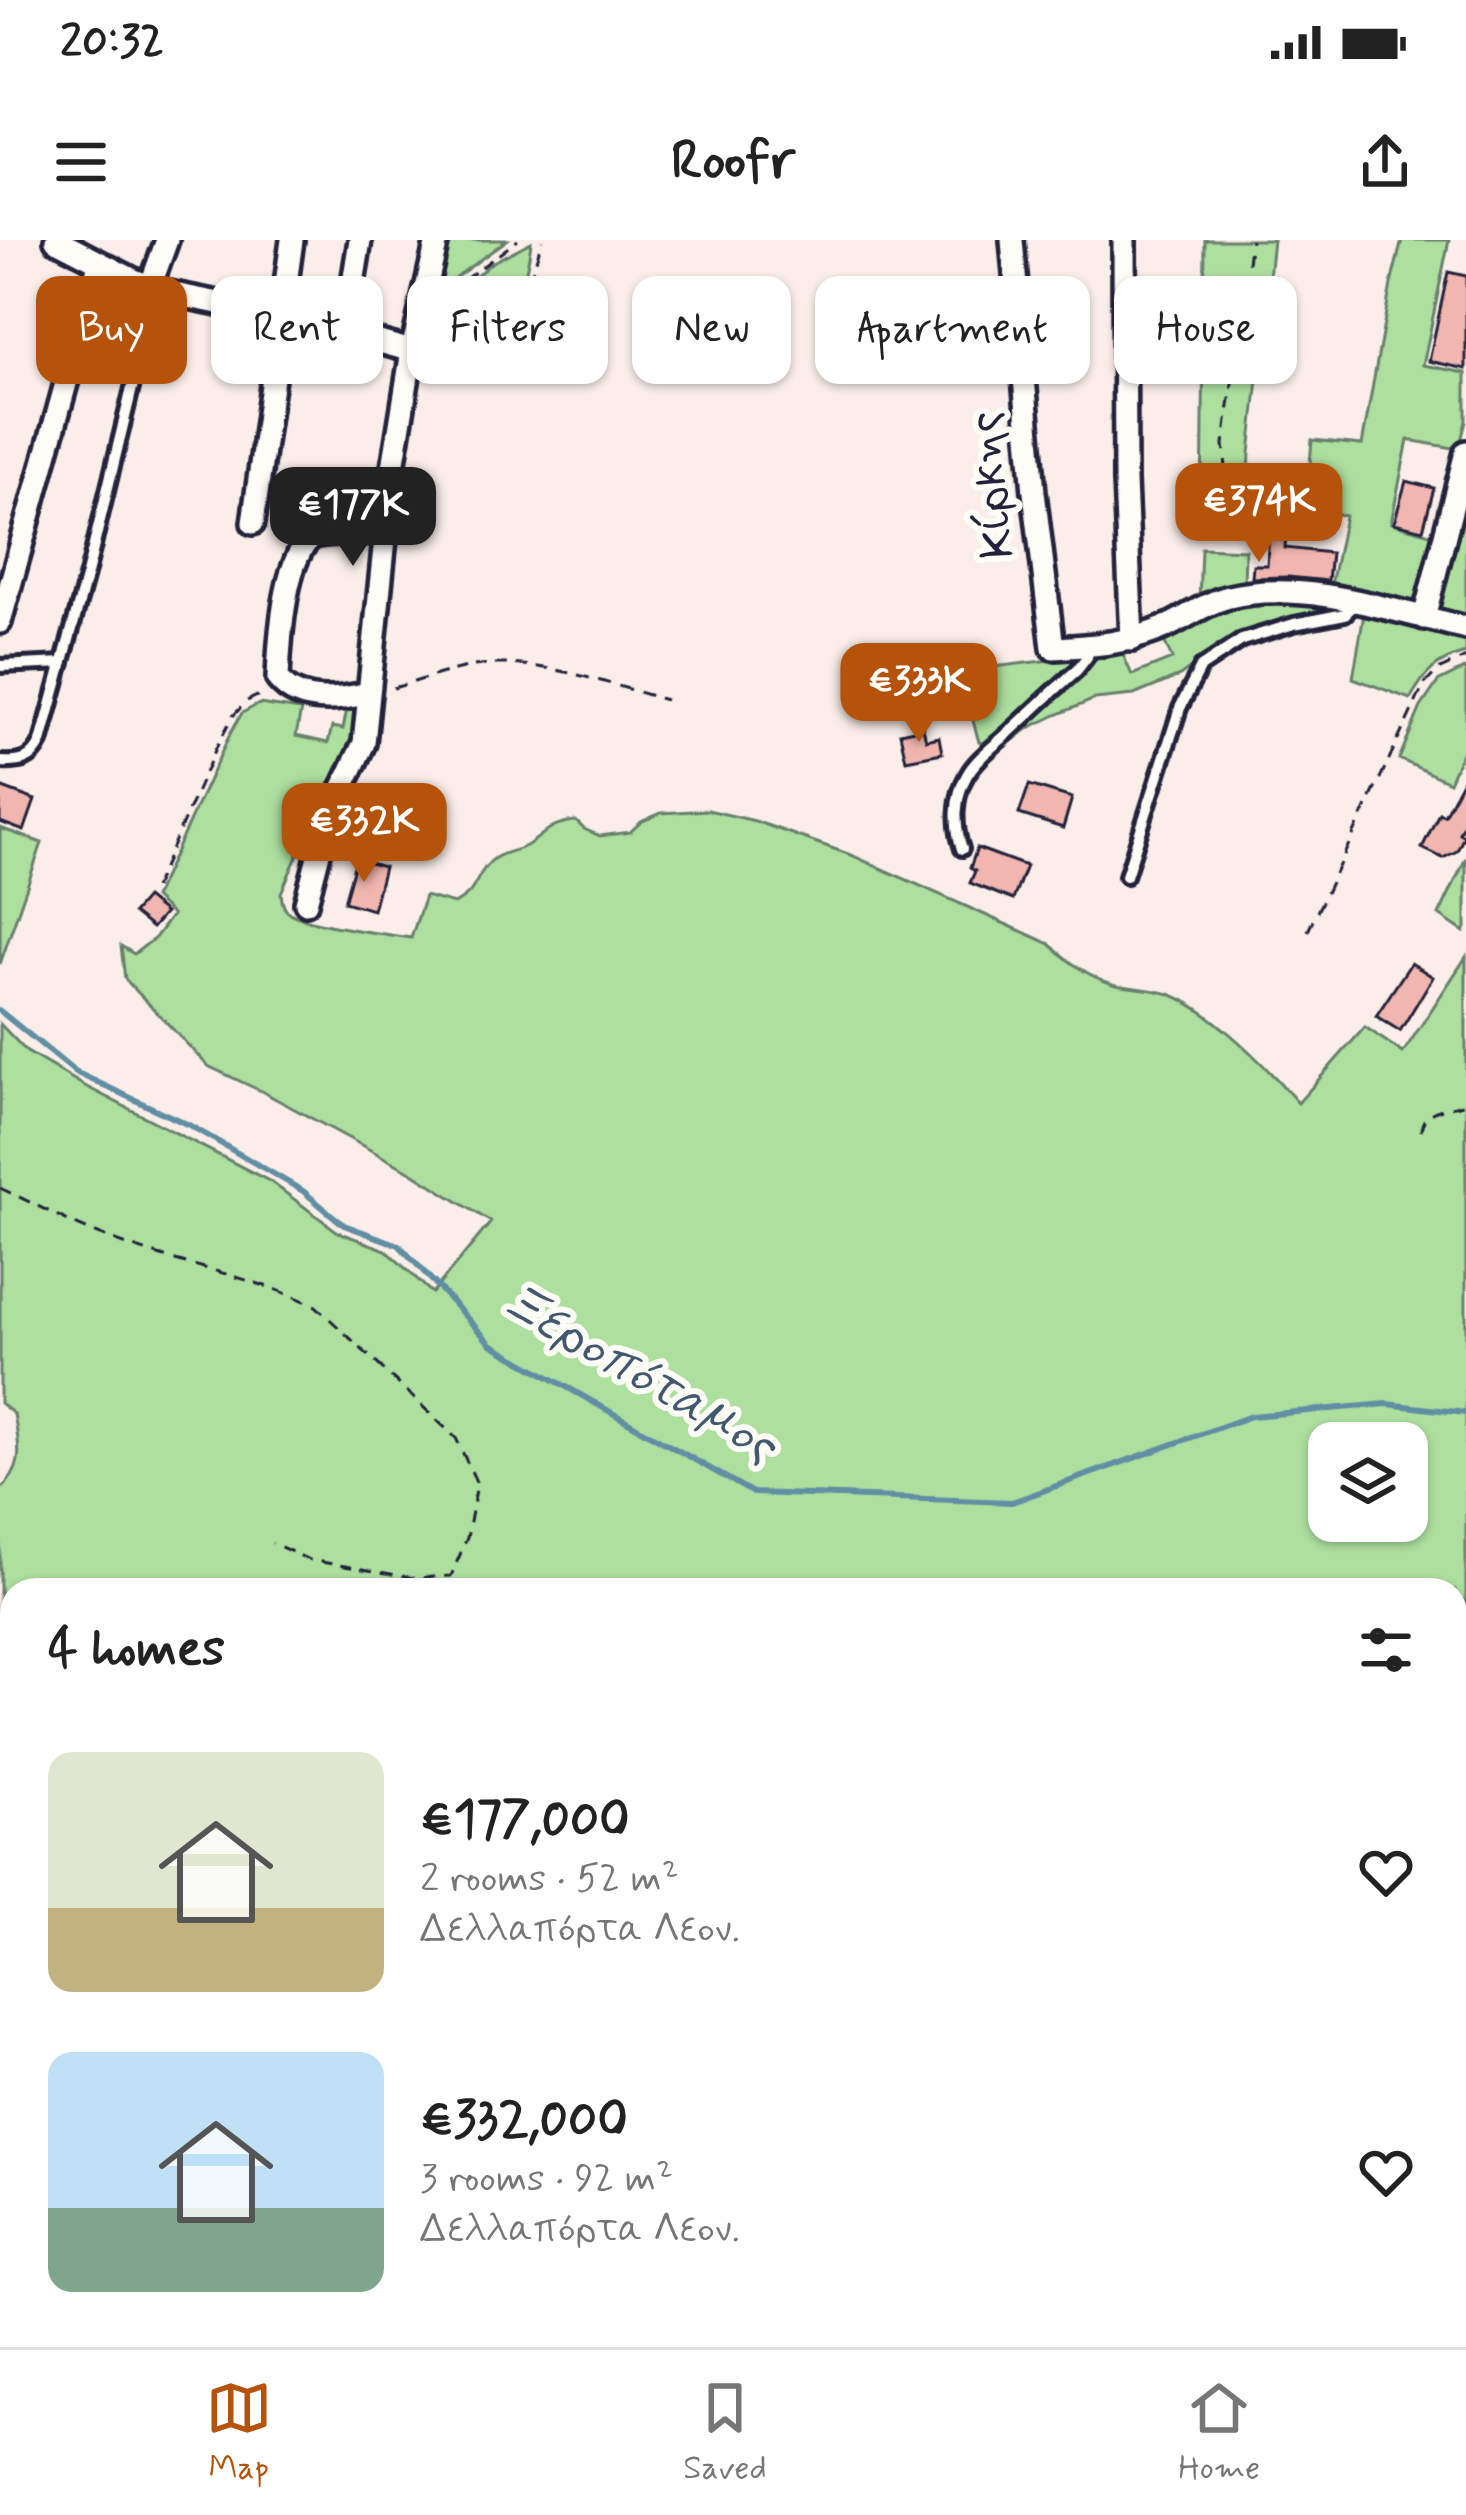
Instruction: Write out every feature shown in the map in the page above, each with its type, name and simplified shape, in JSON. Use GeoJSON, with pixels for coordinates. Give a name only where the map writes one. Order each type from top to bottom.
{"type":"FeatureCollection","features":[{"type":"Feature","properties":{"kind":"street"},"geometry":{"type":"LineString","coordinates":[[56,240],[127,276]]}},
{"type":"Feature","properties":{"kind":"street"},"geometry":{"type":"LineString","coordinates":[[156,276],[167,240]]}},
{"type":"Feature","properties":{"kind":"street"},"geometry":{"type":"LineString","coordinates":[[286,276],[292,240]]}},
{"type":"Feature","properties":{"kind":"street"},"geometry":{"type":"LineString","coordinates":[[354,276],[360,240]]}},
{"type":"Feature","properties":{"kind":"street"},"geometry":{"type":"LineString","coordinates":[[429,276],[437,240]]}},
{"type":"Feature","properties":{"kind":"street","name":"Κίρκης"},"geometry":{"type":"LineString","coordinates":[[1012,240],[1053,648],[1089,646]]}},
{"type":"Feature","properties":{"kind":"street"},"geometry":{"type":"LineString","coordinates":[[1124,240],[1124,439],[1132,640]]}},
{"type":"Feature","properties":{"kind":"street"},"geometry":{"type":"LineString","coordinates":[[0,622],[99,263]]}},
{"type":"Feature","properties":{"kind":"street"},"geometry":{"type":"LineString","coordinates":[[306,903],[328,818],[364,743],[391,480],[407,380]]}},
{"type":"Feature","properties":{"kind":"street"},"geometry":{"type":"LineString","coordinates":[[253,524],[271,384]]}},
{"type":"Feature","properties":{"kind":"street"},"geometry":{"type":"LineString","coordinates":[[1424,618],[1466,452]]}},
{"type":"Feature","properties":{"kind":"street"},"geometry":{"type":"LineString","coordinates":[[368,694],[320,699],[291,692],[279,683],[280,640],[290,580],[306,541],[320,535],[386,534]]}},
{"type":"Feature","properties":{"kind":"street"},"geometry":{"type":"LineString","coordinates":[[1089,646],[1132,640],[1227,597],[1266,593],[1357,602],[1466,628]]}},
{"type":"Feature","properties":{"kind":"lane"},"geometry":{"type":"LineString","coordinates":[[0,762],[26,761],[36,752],[87,574],[131,384]]}},
{"type":"Feature","properties":{"kind":"lane"},"geometry":{"type":"LineString","coordinates":[[1126,876],[1180,709],[1201,667],[1242,640],[1345,614],[1357,602]]}},
{"type":"Feature","properties":{"kind":"lane"},"geometry":{"type":"LineString","coordinates":[[962,849],[958,800],[967,775],[1077,670],[1089,646]]}},
{"type":"Feature","properties":{"kind":"lane"},"geometry":{"type":"LineString","coordinates":[[0,666],[63,663]]}},
{"type":"Feature","properties":{"kind":"path"},"geometry":{"type":"LineString","coordinates":[[469,276],[518,240]]}},
{"type":"Feature","properties":{"kind":"path"},"geometry":{"type":"LineString","coordinates":[[531,276],[542,240]]}},
{"type":"Feature","properties":{"kind":"path"},"geometry":{"type":"LineString","coordinates":[[1228,493],[1224,444],[1251,240]]}},
{"type":"Feature","properties":{"kind":"path"},"geometry":{"type":"LineString","coordinates":[[1308,931],[1424,685],[1438,670],[1466,657]]}},
{"type":"Feature","properties":{"kind":"path"},"geometry":{"type":"LineString","coordinates":[[368,694],[474,666],[514,664],[666,700]]}},
{"type":"Feature","properties":{"kind":"path"},"geometry":{"type":"LineString","coordinates":[[154,888],[233,716],[247,701],[279,683]]}},
{"type":"Feature","properties":{"kind":"path"},"geometry":{"type":"LineString","coordinates":[[1420,1131],[1430,1112],[1466,1103]]}},
{"type":"Feature","properties":{"kind":"path"},"geometry":{"type":"LineString","coordinates":[[0,1188],[112,1240],[289,1293],[316,1306],[456,1438],[477,1484],[467,1538],[451,1576],[415,1578],[309,1560],[272,1544]]}},
{"type":"Feature","properties":{"kind":"green space"},"geometry":{"type":"Polygon","coordinates":[[[450,240],[507,240],[458,276],[441,276],[450,240]]]}},
{"type":"Feature","properties":{"kind":"green space"},"geometry":{"type":"Polygon","coordinates":[[[1205,240],[1273,240],[1269,276],[1205,276],[1205,240]]]}},
{"type":"Feature","properties":{"kind":"green space"},"geometry":{"type":"Polygon","coordinates":[[[1402,240],[1449,240],[1423,365],[1466,373],[1466,421],[1459,449],[1408,440],[1391,523],[1434,535],[1410,604],[1330,590],[1345,516],[1306,508],[1312,440],[1362,445],[1402,240]]]}},
{"type":"Feature","properties":{"kind":"green space"},"geometry":{"type":"Polygon","coordinates":[[[531,242],[524,276],[476,276],[531,242]]]}},
{"type":"Feature","properties":{"kind":"green space"},"geometry":{"type":"Polygon","coordinates":[[[1203,384],[1257,384],[1247,513],[1202,512],[1203,384]]]}},
{"type":"Feature","properties":{"kind":"green space"},"geometry":{"type":"Polygon","coordinates":[[[1466,479],[1466,621],[1439,614],[1435,607],[1466,479]]]}},
{"type":"Feature","properties":{"kind":"green space"},"geometry":{"type":"Polygon","coordinates":[[[1201,548],[1245,550],[1244,587],[1199,601],[1201,548]]]}},
{"type":"Feature","properties":{"kind":"green space"},"geometry":{"type":"Polygon","coordinates":[[[1294,602],[1346,609],[1268,623],[1228,640],[1180,676],[1134,695],[1095,699],[1056,715],[1000,750],[979,742],[959,671],[1121,650],[1132,675],[1172,659],[1163,638],[1218,610],[1294,602]]]}},
{"type":"Feature","properties":{"kind":"green space"},"geometry":{"type":"Polygon","coordinates":[[[1364,614],[1466,637],[1466,653],[1433,669],[1410,699],[1353,678],[1364,614]]]}},
{"type":"Feature","properties":{"kind":"green space"},"geometry":{"type":"Polygon","coordinates":[[[1466,668],[1466,744],[1449,782],[1399,759],[1421,707],[1438,682],[1466,668]]]}},
{"type":"Feature","properties":{"kind":"green space"},"geometry":{"type":"Polygon","coordinates":[[[259,704],[301,710],[296,736],[328,743],[332,727],[343,729],[347,709],[359,709],[349,752],[281,893],[287,911],[327,925],[411,938],[425,896],[454,904],[468,894],[495,858],[526,846],[558,824],[576,821],[600,836],[630,832],[661,813],[708,810],[755,821],[851,855],[1050,944],[1104,981],[1185,1001],[1238,1041],[1298,1103],[1365,1027],[1403,1053],[1466,957],[1466,1578],[0,1578],[0,1490],[14,1473],[19,1455],[14,1414],[0,1403],[0,1024],[27,1052],[83,1085],[271,1182],[338,1232],[386,1250],[432,1293],[491,1222],[411,1172],[208,1066],[125,979],[121,946],[134,954],[155,938],[172,915],[154,898],[231,732],[242,713],[259,704]]]}},
{"type":"Feature","properties":{"kind":"green space"},"geometry":{"type":"Polygon","coordinates":[[[0,828],[42,843],[0,964],[0,828]]]}},
{"type":"Feature","properties":{"kind":"green space"},"geometry":{"type":"Polygon","coordinates":[[[1466,858],[1466,928],[1464,932],[1439,915],[1466,858]]]}},
{"type":"Feature","properties":{"kind":"building"},"geometry":{"type":"Polygon","coordinates":[[[1448,272],[1466,276],[1466,369],[1429,361],[1448,272]]]}},
{"type":"Feature","properties":{"kind":"building"},"geometry":{"type":"Polygon","coordinates":[[[1258,478],[1290,480],[1285,548],[1331,553],[1328,581],[1252,578],[1253,565],[1267,565],[1270,510],[1255,509],[1258,478]]]}},
{"type":"Feature","properties":{"kind":"building"},"geometry":{"type":"Polygon","coordinates":[[[1406,481],[1434,488],[1423,530],[1394,523],[1406,481]]]}},
{"type":"Feature","properties":{"kind":"building"},"geometry":{"type":"Polygon","coordinates":[[[923,728],[926,740],[939,737],[942,753],[906,760],[900,733],[923,728]]]}},
{"type":"Feature","properties":{"kind":"building"},"geometry":{"type":"Polygon","coordinates":[[[1466,774],[1466,819],[1459,833],[1464,836],[1457,851],[1443,858],[1422,848],[1466,774]]]}},
{"type":"Feature","properties":{"kind":"building"},"geometry":{"type":"Polygon","coordinates":[[[1029,785],[1072,798],[1063,828],[1019,814],[1029,785]]]}},
{"type":"Feature","properties":{"kind":"building"},"geometry":{"type":"Polygon","coordinates":[[[0,787],[35,800],[24,831],[0,822],[0,787]]]}},
{"type":"Feature","properties":{"kind":"building"},"geometry":{"type":"Polygon","coordinates":[[[977,848],[1026,866],[1013,900],[970,883],[977,848]]]}},
{"type":"Feature","properties":{"kind":"building"},"geometry":{"type":"Polygon","coordinates":[[[356,859],[384,867],[373,910],[344,902],[356,859]]]}},
{"type":"Feature","properties":{"kind":"building"},"geometry":{"type":"Polygon","coordinates":[[[146,898],[165,913],[152,928],[133,913],[146,898]]]}},
{"type":"Feature","properties":{"kind":"building"},"geometry":{"type":"Polygon","coordinates":[[[1411,963],[1433,977],[1400,1031],[1376,1016],[1411,963]]]}},
{"type":"Feature","properties":{"kind":"waterway","name":"Ξεροπόταμος"},"geometry":{"type":"LineString","coordinates":[[0,1011],[75,1072],[189,1125],[303,1191],[344,1225],[399,1245],[491,1344],[753,1493],[1012,1502],[1251,1416],[1387,1404],[1466,1413]]}}]}
